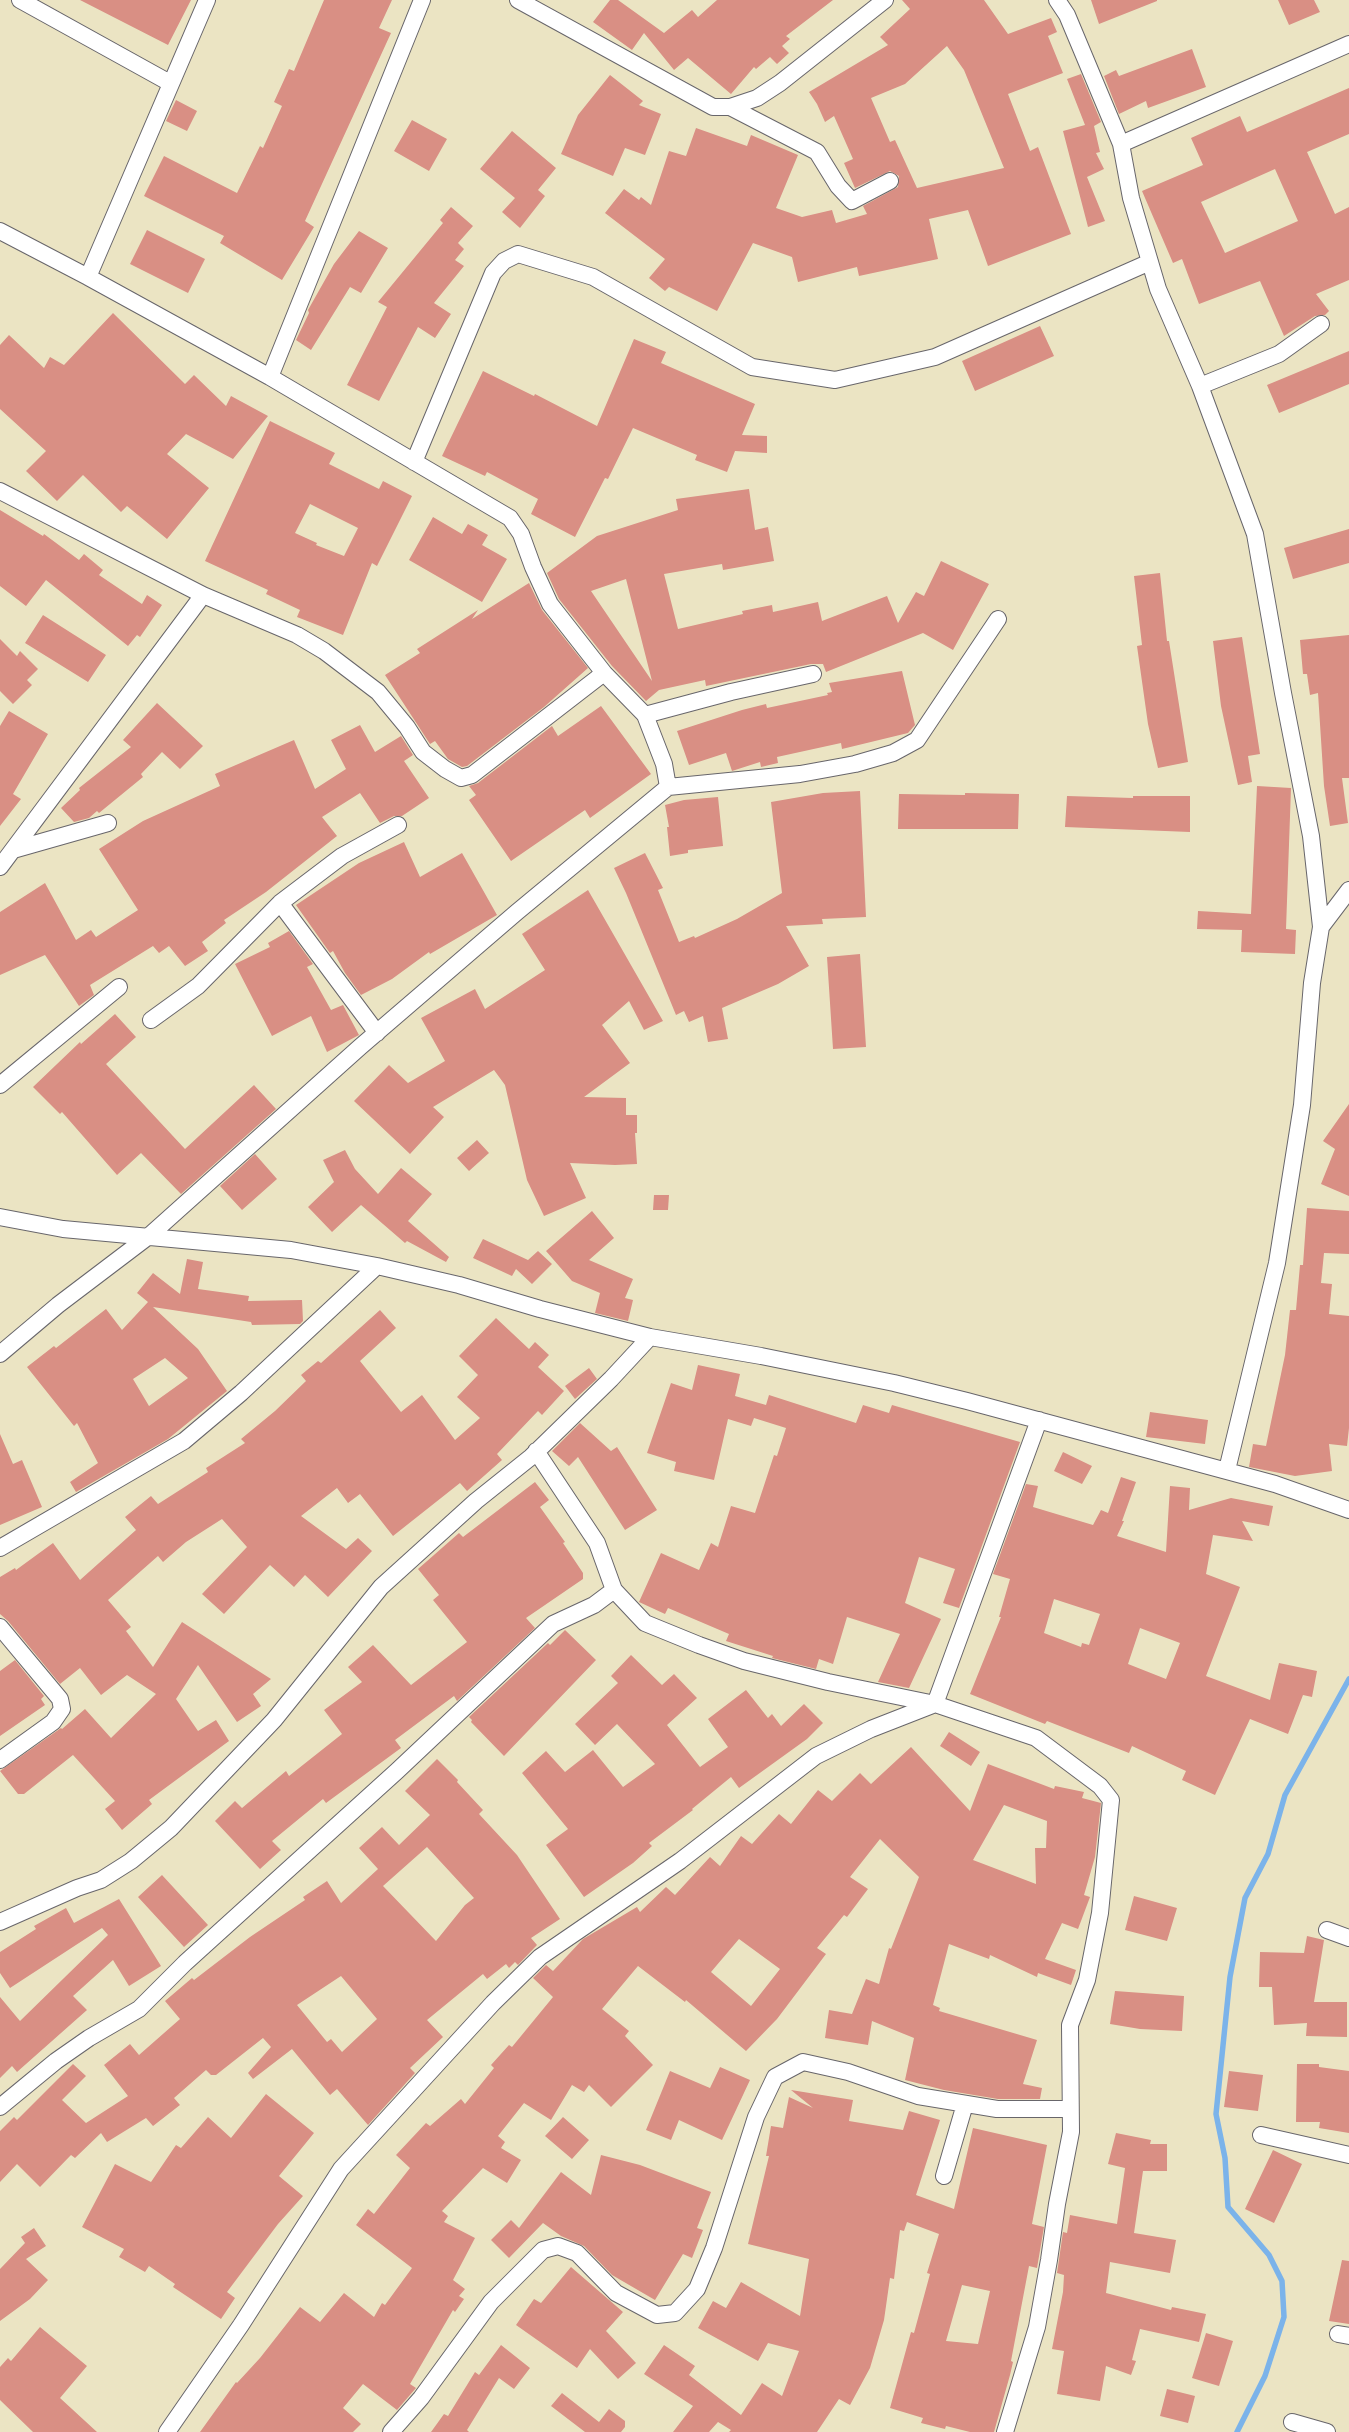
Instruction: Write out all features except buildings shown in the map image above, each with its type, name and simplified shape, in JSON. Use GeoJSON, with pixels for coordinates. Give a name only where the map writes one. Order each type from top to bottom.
{"type":"FeatureCollection","features":[{"type":"Feature","properties":{"kind":"street"},"geometry":{"type":"LineString","coordinates":[[20,0],[170,83]]}},
{"type":"Feature","properties":{"kind":"street"},"geometry":{"type":"LineString","coordinates":[[88,277],[170,83],[208,0]]}},
{"type":"Feature","properties":{"kind":"street"},"geometry":{"type":"LineString","coordinates":[[270,377],[422,0]]}},
{"type":"Feature","properties":{"kind":"street"},"geometry":{"type":"LineString","coordinates":[[518,0],[713,107],[730,107],[757,98],[780,83],[885,0]]}},
{"type":"Feature","properties":{"kind":"street"},"geometry":{"type":"LineString","coordinates":[[1057,0],[1067,15],[1121,144],[1131,198],[1158,289],[1200,386],[1256,534],[1282,694],[1311,836],[1321,927],[1312,983],[1302,1105],[1280,1245],[1227,1470]]}},
{"type":"Feature","properties":{"kind":"street"},"geometry":{"type":"LineString","coordinates":[[1121,144],[1349,44]]}},
{"type":"Feature","properties":{"kind":"street"},"geometry":{"type":"LineString","coordinates":[[730,107],[817,152],[838,186],[852,201],[890,181]]}},
{"type":"Feature","properties":{"kind":"street"},"geometry":{"type":"LineString","coordinates":[[0,231],[270,377],[510,518],[521,534],[533,567],[550,604],[604,672],[645,715],[664,764],[668,787]]}},
{"type":"Feature","properties":{"kind":"street"},"geometry":{"type":"LineString","coordinates":[[414,462],[493,273],[504,261],[518,254],[592,277],[752,367],[835,380],[935,357],[1150,262]]}},
{"type":"Feature","properties":{"kind":"street"},"geometry":{"type":"LineString","coordinates":[[1200,386],[1279,354],[1321,324]]}},
{"type":"Feature","properties":{"kind":"street"},"geometry":{"type":"LineString","coordinates":[[0,491],[203,595],[297,635],[324,651],[378,692],[407,727],[423,752],[445,769],[461,778],[472,775],[604,672]]}},
{"type":"Feature","properties":{"kind":"street"},"geometry":{"type":"LineString","coordinates":[[0,867],[203,595]]}},
{"type":"Feature","properties":{"kind":"street"},"geometry":{"type":"LineString","coordinates":[[0,1354],[58,1305],[149,1236],[376,1033],[517,912],[668,787],[800,774],[855,764],[892,753],[917,740],[998,618]]}},
{"type":"Feature","properties":{"kind":"street"},"geometry":{"type":"LineString","coordinates":[[645,715],[731,692],[812,674]]}},
{"type":"Feature","properties":{"kind":"street"},"geometry":{"type":"LineString","coordinates":[[13,850],[108,823]]}},
{"type":"Feature","properties":{"kind":"street"},"geometry":{"type":"LineString","coordinates":[[151,1020],[198,986],[280,903],[342,856],[398,825]]}},
{"type":"Feature","properties":{"kind":"street"},"geometry":{"type":"LineString","coordinates":[[1321,927],[1349,890]]}},
{"type":"Feature","properties":{"kind":"street"},"geometry":{"type":"LineString","coordinates":[[280,903],[376,1033]]}},
{"type":"Feature","properties":{"kind":"street"},"geometry":{"type":"LineString","coordinates":[[0,1085],[119,988]]}},
{"type":"Feature","properties":{"kind":"street"},"geometry":{"type":"LineString","coordinates":[[0,1217],[63,1229],[291,1250],[378,1266],[459,1285],[540,1309],[650,1337],[894,1383],[1227,1470],[1275,1484],[1349,1510]]}},
{"type":"Feature","properties":{"kind":"street"},"geometry":{"type":"LineString","coordinates":[[0,1548],[184,1441],[241,1393],[378,1266]]}},
{"type":"Feature","properties":{"kind":"street"},"geometry":{"type":"LineString","coordinates":[[0,1922],[77,1888],[101,1880],[131,1862],[171,1828],[274,1720],[382,1588],[421,1550],[536,1451],[611,1379],[650,1337]]}},
{"type":"Feature","properties":{"kind":"street"},"geometry":{"type":"LineString","coordinates":[[166,2432],[241,2324],[340,2169],[493,2003],[534,1964],[680,1861],[816,1756],[871,1730],[935,1704],[1039,1420]]}},
{"type":"Feature","properties":{"kind":"street"},"geometry":{"type":"LineString","coordinates":[[536,1451],[597,1543],[614,1590],[645,1623],[744,1661],[828,1682],[935,1704],[1036,1738],[1100,1786],[1111,1800],[1100,1913],[1086,1980],[1070,2025],[1071,2132],[1037,2327],[1005,2432]]}},
{"type":"Feature","properties":{"kind":"street"},"geometry":{"type":"LineString","coordinates":[[0,2107],[62,2056],[140,2009],[185,1963],[397,1770],[553,1624],[594,1604],[614,1590]]}},
{"type":"Feature","properties":{"kind":"street"},"geometry":{"type":"LineString","coordinates":[[0,1627],[60,1699],[62,1709],[53,1722],[0,1760]]}},
{"type":"Feature","properties":{"kind":"street"},"geometry":{"type":"LineString","coordinates":[[1327,1930],[1349,1938]]}},
{"type":"Feature","properties":{"kind":"street"},"geometry":{"type":"LineString","coordinates":[[391,2432],[422,2398],[492,2302],[543,2250],[558,2246],[577,2253],[616,2293],[658,2315],[676,2313],[697,2289],[714,2248],[756,2116],[775,2076],[803,2062],[848,2072],[918,2096],[996,2109],[1070,2109]]}},
{"type":"Feature","properties":{"kind":"street"},"geometry":{"type":"LineString","coordinates":[[944,2176],[965,2104]]}},
{"type":"Feature","properties":{"kind":"street"},"geometry":{"type":"LineString","coordinates":[[1261,2135],[1349,2155]]}},
{"type":"Feature","properties":{"kind":"street"},"geometry":{"type":"LineString","coordinates":[[1292,2422],[1327,2432]]}},
{"type":"Feature","properties":{"kind":"waterway"},"geometry":{"type":"LineString","coordinates":[[1237,2432],[1265,2376],[1284,2317],[1282,2281],[1269,2255],[1228,2207],[1225,2158],[1216,2114],[1230,1977],[1245,1898],[1268,1854],[1285,1795],[1349,1679]]}}]}
